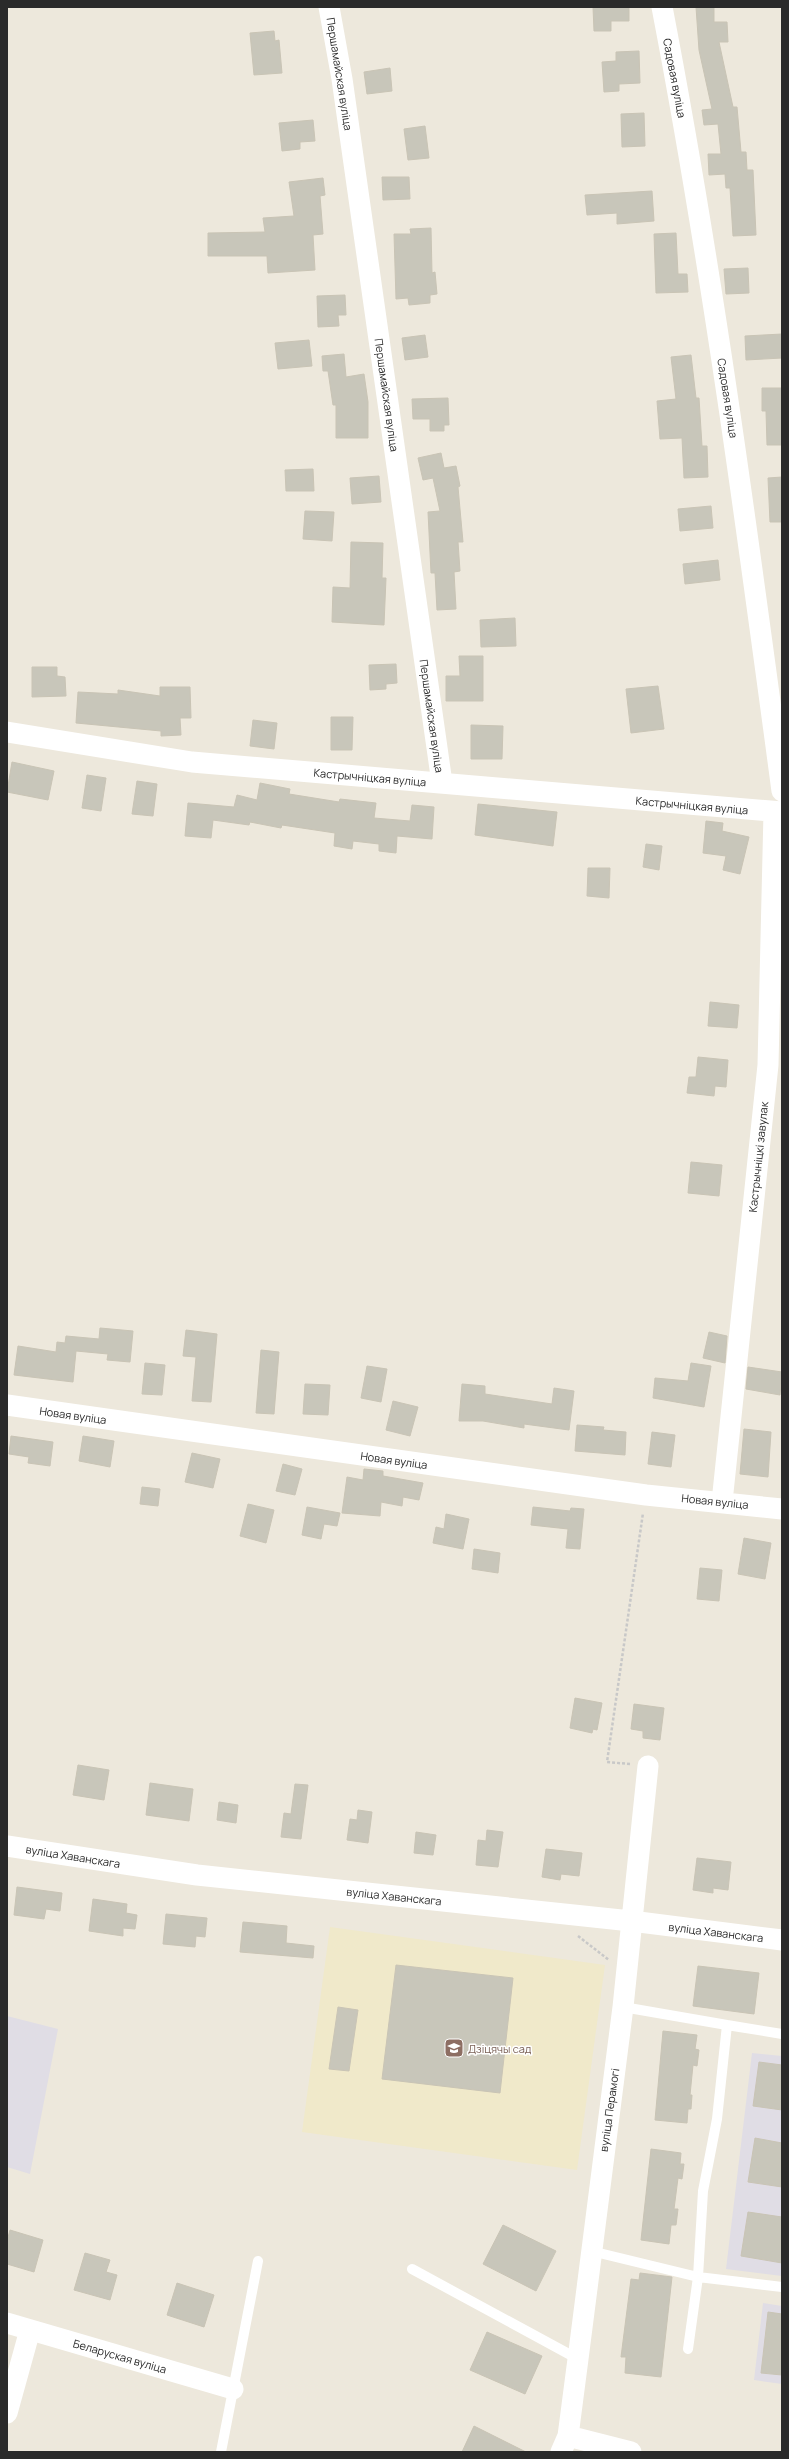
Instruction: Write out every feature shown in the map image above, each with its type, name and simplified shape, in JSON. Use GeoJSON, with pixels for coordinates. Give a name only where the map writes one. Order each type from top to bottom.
{"type":"FeatureCollection","features":[{"type":"Feature","properties":{"kind":"street","name":"Першамайская вуліца"},"geometry":{"type":"LineString","coordinates":[[329,7],[344,87],[442,783]]}},
{"type":"Feature","properties":{"kind":"street","name":"Садовая вуліца"},"geometry":{"type":"LineString","coordinates":[[662,7],[684,122],[738,464],[782,791]]}},
{"type":"Feature","properties":{"kind":"street","name":"Кастрычніцкая вуліца"},"geometry":{"type":"LineString","coordinates":[[7,732],[192,762],[778,812]]}},
{"type":"Feature","properties":{"kind":"street","name":"Кастрычніцкі завулак"},"geometry":{"type":"LineString","coordinates":[[722,1502],[768,1065],[778,812]]}},
{"type":"Feature","properties":{"kind":"street","name":"Новая вуліца"},"geometry":{"type":"LineString","coordinates":[[7,1405],[646,1495],[782,1509]]}},
{"type":"Feature","properties":{"kind":"street","name":"вуліца Перамогі"},"geometry":{"type":"LineString","coordinates":[[564,2444],[578,2359],[623,2007],[624,1980],[648,1766]]}},
{"type":"Feature","properties":{"kind":"street","name":"вуліца Хаванскага"},"geometry":{"type":"LineString","coordinates":[[7,1846],[197,1875],[631,1921],[782,1940]]}},
{"type":"Feature","properties":{"kind":"street","name":"Беларуская вуліца"},"geometry":{"type":"LineString","coordinates":[[7,2323],[233,2388]]}},
{"type":"Feature","properties":{"kind":"street"},"geometry":{"type":"LineString","coordinates":[[7,2413],[30,2330]]}},
{"type":"Feature","properties":{"kind":"street"},"geometry":{"type":"LineString","coordinates":[[564,2444],[631,2452]]}},
{"type":"Feature","properties":{"kind":"lane"},"geometry":{"type":"LineString","coordinates":[[623,2007],[782,2034]]}},
{"type":"Feature","properties":{"kind":"lane"},"geometry":{"type":"LineString","coordinates":[[688,2349],[698,2276],[704,2191],[717,2119],[727,2025]]}},
{"type":"Feature","properties":{"kind":"lane"},"geometry":{"type":"LineString","coordinates":[[591,2251],[698,2276],[782,2287]]}},
{"type":"Feature","properties":{"kind":"lane"},"geometry":{"type":"LineString","coordinates":[[221,2452],[258,2261]]}},
{"type":"Feature","properties":{"kind":"lane"},"geometry":{"type":"LineString","coordinates":[[412,2269],[578,2359]]}},
{"type":"Feature","properties":{"kind":"path"},"geometry":{"type":"LineString","coordinates":[[646,1495],[607,1762],[648,1766]]}},
{"type":"Feature","properties":{"kind":"path"},"geometry":{"type":"LineString","coordinates":[[575,1934],[605,1955],[624,1980]]}},
{"type":"Feature","properties":{"kind":"shaded area","name":"Дзіцячы сад"},"geometry":{"type":"Polygon","coordinates":[[[330,1927],[605,1965],[577,2170],[302,2132],[330,1927]]]}},
{"type":"Feature","properties":{"kind":"shaded area"},"geometry":{"type":"Polygon","coordinates":[[[7,2016],[58,2029],[30,2174],[7,2167],[7,2016]]]}},
{"type":"Feature","properties":{"kind":"shaded area"},"geometry":{"type":"Polygon","coordinates":[[[752,2053],[782,2056],[782,2276],[726,2269],[752,2053]]]}},
{"type":"Feature","properties":{"kind":"shaded area"},"geometry":{"type":"Polygon","coordinates":[[[763,2303],[782,2306],[782,2384],[754,2380],[763,2303]]]}},
{"type":"Feature","properties":{"kind":"building"},"geometry":{"type":"Polygon","coordinates":[[[593,7],[629,7],[629,21],[611,21],[611,31],[594,31],[593,7]]]}},
{"type":"Feature","properties":{"kind":"building"},"geometry":{"type":"Polygon","coordinates":[[[696,7],[714,7],[714,22],[727,22],[728,42],[719,42],[733,107],[737,107],[741,152],[746,152],[747,170],[753,170],[756,235],[733,236],[730,188],[726,188],[725,174],[709,175],[708,154],[721,154],[718,124],[704,125],[702,110],[712,109],[699,50],[696,7]]]}},
{"type":"Feature","properties":{"kind":"building"},"geometry":{"type":"Polygon","coordinates":[[[274,31],[275,41],[279,40],[282,73],[254,75],[250,33],[274,31]]]}},
{"type":"Feature","properties":{"kind":"building"},"geometry":{"type":"Polygon","coordinates":[[[639,51],[640,83],[619,84],[619,91],[604,92],[602,62],[616,61],[616,52],[639,51]]]}},
{"type":"Feature","properties":{"kind":"building"},"geometry":{"type":"Polygon","coordinates":[[[390,68],[392,91],[367,94],[364,72],[390,68]]]}},
{"type":"Feature","properties":{"kind":"building"},"geometry":{"type":"Polygon","coordinates":[[[644,113],[645,146],[622,147],[621,114],[644,113]]]}},
{"type":"Feature","properties":{"kind":"building"},"geometry":{"type":"Polygon","coordinates":[[[313,120],[315,141],[300,142],[300,149],[282,151],[279,123],[313,120]]]}},
{"type":"Feature","properties":{"kind":"building"},"geometry":{"type":"Polygon","coordinates":[[[425,126],[429,158],[408,160],[404,129],[425,126]]]}},
{"type":"Feature","properties":{"kind":"building"},"geometry":{"type":"Polygon","coordinates":[[[382,177],[409,177],[410,199],[383,200],[382,177]]]}},
{"type":"Feature","properties":{"kind":"building"},"geometry":{"type":"Polygon","coordinates":[[[323,178],[325,195],[320,196],[323,234],[313,235],[315,270],[268,273],[267,256],[208,256],[208,233],[265,232],[263,218],[294,216],[289,182],[323,178]]]}},
{"type":"Feature","properties":{"kind":"building"},"geometry":{"type":"Polygon","coordinates":[[[652,191],[654,221],[617,224],[617,213],[587,215],[585,195],[652,191]]]}},
{"type":"Feature","properties":{"kind":"building"},"geometry":{"type":"Polygon","coordinates":[[[431,228],[432,273],[435,272],[437,294],[430,295],[430,303],[409,305],[408,298],[396,299],[394,234],[411,234],[410,229],[431,228]]]}},
{"type":"Feature","properties":{"kind":"building"},"geometry":{"type":"Polygon","coordinates":[[[676,233],[678,274],[687,274],[688,292],[656,293],[654,234],[676,233]]]}},
{"type":"Feature","properties":{"kind":"building"},"geometry":{"type":"Polygon","coordinates":[[[748,268],[749,293],[726,294],[724,269],[748,268]]]}},
{"type":"Feature","properties":{"kind":"building"},"geometry":{"type":"Polygon","coordinates":[[[345,295],[346,315],[338,315],[339,326],[318,327],[317,296],[345,295]]]}},
{"type":"Feature","properties":{"kind":"building"},"geometry":{"type":"Polygon","coordinates":[[[782,334],[782,358],[746,360],[745,336],[782,334]]]}},
{"type":"Feature","properties":{"kind":"building"},"geometry":{"type":"Polygon","coordinates":[[[425,335],[428,357],[405,360],[402,338],[425,335]]]}},
{"type":"Feature","properties":{"kind":"building"},"geometry":{"type":"Polygon","coordinates":[[[309,340],[312,366],[278,369],[275,343],[309,340]]]}},
{"type":"Feature","properties":{"kind":"building"},"geometry":{"type":"Polygon","coordinates":[[[344,354],[346,377],[364,374],[368,402],[368,438],[336,438],[336,405],[333,405],[328,371],[323,371],[322,356],[344,354]]]}},
{"type":"Feature","properties":{"kind":"building"},"geometry":{"type":"Polygon","coordinates":[[[691,355],[696,398],[699,398],[702,446],[707,446],[708,477],[684,478],[682,438],[660,439],[657,401],[676,399],[671,357],[691,355]]]}},
{"type":"Feature","properties":{"kind":"building"},"geometry":{"type":"Polygon","coordinates":[[[762,388],[782,388],[782,445],[767,445],[766,411],[762,411],[762,388]]]}},
{"type":"Feature","properties":{"kind":"building"},"geometry":{"type":"Polygon","coordinates":[[[448,398],[449,425],[444,425],[444,431],[430,431],[430,419],[413,419],[412,399],[448,398]]]}},
{"type":"Feature","properties":{"kind":"building"},"geometry":{"type":"Polygon","coordinates":[[[441,453],[444,468],[456,466],[460,486],[458,487],[463,542],[458,542],[460,571],[454,572],[456,609],[437,610],[435,573],[431,573],[428,512],[440,511],[433,478],[423,480],[418,458],[441,453]]]}},
{"type":"Feature","properties":{"kind":"building"},"geometry":{"type":"Polygon","coordinates":[[[313,469],[314,491],[286,491],[285,470],[313,469]]]}},
{"type":"Feature","properties":{"kind":"building"},"geometry":{"type":"Polygon","coordinates":[[[379,476],[381,502],[352,504],[350,478],[379,476]]]}},
{"type":"Feature","properties":{"kind":"building"},"geometry":{"type":"Polygon","coordinates":[[[782,477],[782,522],[770,522],[768,478],[782,477]]]}},
{"type":"Feature","properties":{"kind":"building"},"geometry":{"type":"Polygon","coordinates":[[[711,506],[713,528],[680,531],[678,509],[711,506]]]}},
{"type":"Feature","properties":{"kind":"building"},"geometry":{"type":"Polygon","coordinates":[[[305,511],[334,512],[332,541],[303,539],[305,511]]]}},
{"type":"Feature","properties":{"kind":"building"},"geometry":{"type":"Polygon","coordinates":[[[351,542],[383,543],[382,578],[386,578],[384,625],[332,622],[333,587],[350,588],[351,542]]]}},
{"type":"Feature","properties":{"kind":"building"},"geometry":{"type":"Polygon","coordinates":[[[718,560],[720,580],[685,584],[683,564],[718,560]]]}},
{"type":"Feature","properties":{"kind":"building"},"geometry":{"type":"Polygon","coordinates":[[[515,618],[516,646],[481,647],[480,620],[515,618]]]}},
{"type":"Feature","properties":{"kind":"building"},"geometry":{"type":"Polygon","coordinates":[[[459,656],[483,656],[483,701],[446,701],[446,676],[460,676],[459,656]]]}},
{"type":"Feature","properties":{"kind":"building"},"geometry":{"type":"Polygon","coordinates":[[[396,664],[397,683],[386,684],[386,689],[370,690],[369,665],[396,664]]]}},
{"type":"Feature","properties":{"kind":"building"},"geometry":{"type":"Polygon","coordinates":[[[32,667],[57,667],[57,676],[65,677],[66,696],[32,697],[32,667]]]}},
{"type":"Feature","properties":{"kind":"building"},"geometry":{"type":"Polygon","coordinates":[[[658,686],[664,729],[631,733],[626,689],[658,686]]]}},
{"type":"Feature","properties":{"kind":"building"},"geometry":{"type":"Polygon","coordinates":[[[160,687],[190,687],[191,718],[180,718],[181,735],[161,736],[161,731],[76,723],[78,692],[118,694],[118,690],[160,696],[160,687]]]}},
{"type":"Feature","properties":{"kind":"building"},"geometry":{"type":"Polygon","coordinates":[[[331,717],[353,717],[352,750],[331,750],[331,717]]]}},
{"type":"Feature","properties":{"kind":"building"},"geometry":{"type":"Polygon","coordinates":[[[253,720],[277,723],[274,749],[250,746],[253,720]]]}},
{"type":"Feature","properties":{"kind":"building"},"geometry":{"type":"Polygon","coordinates":[[[471,725],[503,726],[502,759],[471,759],[471,725]]]}},
{"type":"Feature","properties":{"kind":"building"},"geometry":{"type":"Polygon","coordinates":[[[12,762],[54,771],[48,800],[7,792],[12,762]]]}},
{"type":"Feature","properties":{"kind":"building"},"geometry":{"type":"Polygon","coordinates":[[[87,775],[106,778],[101,811],[82,808],[87,775]]]}},
{"type":"Feature","properties":{"kind":"building"},"geometry":{"type":"Polygon","coordinates":[[[137,781],[157,784],[153,816],[132,814],[137,781]]]}},
{"type":"Feature","properties":{"kind":"building"},"geometry":{"type":"Polygon","coordinates":[[[260,783],[290,789],[289,794],[339,802],[340,799],[376,803],[374,818],[410,821],[412,805],[434,807],[432,839],[397,836],[396,853],[379,851],[379,844],[353,841],[352,849],[334,846],[335,833],[282,825],[281,828],[250,822],[249,825],[213,820],[211,838],[185,836],[188,803],[234,807],[237,795],[257,800],[260,783]]]}},
{"type":"Feature","properties":{"kind":"building"},"geometry":{"type":"Polygon","coordinates":[[[478,804],[557,812],[553,846],[475,835],[478,804]]]}},
{"type":"Feature","properties":{"kind":"building"},"geometry":{"type":"Polygon","coordinates":[[[706,821],[723,823],[722,831],[749,837],[740,874],[723,870],[726,856],[703,853],[706,821]]]}},
{"type":"Feature","properties":{"kind":"building"},"geometry":{"type":"Polygon","coordinates":[[[646,844],[662,846],[659,870],[643,867],[646,844]]]}},
{"type":"Feature","properties":{"kind":"building"},"geometry":{"type":"Polygon","coordinates":[[[588,868],[610,868],[609,898],[587,896],[588,868]]]}},
{"type":"Feature","properties":{"kind":"building"},"geometry":{"type":"Polygon","coordinates":[[[710,1002],[739,1005],[737,1028],[708,1026],[710,1002]]]}},
{"type":"Feature","properties":{"kind":"building"},"geometry":{"type":"Polygon","coordinates":[[[698,1057],[728,1060],[726,1087],[715,1086],[714,1096],[687,1093],[689,1077],[696,1077],[698,1057]]]}},
{"type":"Feature","properties":{"kind":"building"},"geometry":{"type":"Polygon","coordinates":[[[691,1162],[722,1165],[719,1196],[688,1193],[691,1162]]]}},
{"type":"Feature","properties":{"kind":"building"},"geometry":{"type":"Polygon","coordinates":[[[100,1328],[133,1331],[130,1362],[107,1360],[108,1354],[76,1351],[73,1382],[14,1375],[18,1346],[56,1352],[57,1342],[65,1343],[66,1336],[99,1339],[100,1328]]]}},
{"type":"Feature","properties":{"kind":"building"},"geometry":{"type":"Polygon","coordinates":[[[186,1330],[217,1334],[211,1402],[192,1401],[196,1357],[183,1356],[186,1330]]]}},
{"type":"Feature","properties":{"kind":"building"},"geometry":{"type":"Polygon","coordinates":[[[709,1332],[727,1336],[725,1363],[703,1358],[709,1332]]]}},
{"type":"Feature","properties":{"kind":"building"},"geometry":{"type":"Polygon","coordinates":[[[261,1350],[279,1352],[274,1414],[256,1413],[261,1350]]]}},
{"type":"Feature","properties":{"kind":"building"},"geometry":{"type":"Polygon","coordinates":[[[145,1363],[165,1365],[162,1395],[142,1394],[145,1363]]]}},
{"type":"Feature","properties":{"kind":"building"},"geometry":{"type":"Polygon","coordinates":[[[691,1363],[711,1366],[704,1407],[653,1398],[655,1378],[688,1381],[691,1363]]]}},
{"type":"Feature","properties":{"kind":"building"},"geometry":{"type":"Polygon","coordinates":[[[367,1366],[387,1369],[381,1402],[361,1398],[367,1366]]]}},
{"type":"Feature","properties":{"kind":"building"},"geometry":{"type":"Polygon","coordinates":[[[748,1367],[782,1372],[780,1395],[746,1389],[748,1367]]]}},
{"type":"Feature","properties":{"kind":"building"},"geometry":{"type":"Polygon","coordinates":[[[305,1384],[330,1385],[328,1415],[303,1414],[305,1384]]]}},
{"type":"Feature","properties":{"kind":"building"},"geometry":{"type":"Polygon","coordinates":[[[462,1384],[485,1386],[485,1394],[552,1404],[554,1388],[574,1391],[569,1430],[524,1424],[524,1428],[483,1421],[459,1421],[462,1384]]]}},
{"type":"Feature","properties":{"kind":"building"},"geometry":{"type":"Polygon","coordinates":[[[393,1401],[418,1407],[410,1436],[386,1430],[393,1401]]]}},
{"type":"Feature","properties":{"kind":"building"},"geometry":{"type":"Polygon","coordinates":[[[577,1425],[604,1427],[603,1430],[626,1432],[625,1455],[575,1451],[577,1425]]]}},
{"type":"Feature","properties":{"kind":"building"},"geometry":{"type":"Polygon","coordinates":[[[744,1429],[771,1432],[768,1477],[740,1474],[744,1429]]]}},
{"type":"Feature","properties":{"kind":"building"},"geometry":{"type":"Polygon","coordinates":[[[652,1432],[675,1435],[671,1467],[648,1464],[652,1432]]]}},
{"type":"Feature","properties":{"kind":"building"},"geometry":{"type":"Polygon","coordinates":[[[11,1436],[53,1442],[50,1466],[28,1463],[29,1457],[9,1454],[11,1436]]]}},
{"type":"Feature","properties":{"kind":"building"},"geometry":{"type":"Polygon","coordinates":[[[83,1436],[114,1441],[110,1467],[79,1461],[83,1436]]]}},
{"type":"Feature","properties":{"kind":"building"},"geometry":{"type":"Polygon","coordinates":[[[192,1453],[220,1459],[213,1488],[185,1482],[192,1453]]]}},
{"type":"Feature","properties":{"kind":"building"},"geometry":{"type":"Polygon","coordinates":[[[283,1464],[302,1469],[295,1495],[276,1491],[283,1464]]]}},
{"type":"Feature","properties":{"kind":"building"},"geometry":{"type":"Polygon","coordinates":[[[364,1469],[383,1471],[383,1476],[423,1483],[419,1500],[403,1497],[402,1506],[381,1502],[380,1516],[342,1513],[347,1477],[363,1480],[364,1469]]]}},
{"type":"Feature","properties":{"kind":"building"},"geometry":{"type":"Polygon","coordinates":[[[142,1487],[160,1489],[158,1506],[140,1504],[142,1487]]]}},
{"type":"Feature","properties":{"kind":"building"},"geometry":{"type":"Polygon","coordinates":[[[248,1504],[274,1510],[266,1543],[240,1536],[248,1504]]]}},
{"type":"Feature","properties":{"kind":"building"},"geometry":{"type":"Polygon","coordinates":[[[307,1507],[340,1513],[337,1526],[324,1524],[321,1539],[302,1535],[307,1507]]]}},
{"type":"Feature","properties":{"kind":"building"},"geometry":{"type":"Polygon","coordinates":[[[533,1507],[570,1511],[571,1508],[584,1509],[580,1549],[566,1548],[568,1529],[531,1525],[533,1507]]]}},
{"type":"Feature","properties":{"kind":"building"},"geometry":{"type":"Polygon","coordinates":[[[446,1514],[469,1519],[463,1549],[433,1543],[436,1527],[444,1529],[446,1514]]]}},
{"type":"Feature","properties":{"kind":"building"},"geometry":{"type":"Polygon","coordinates":[[[744,1538],[771,1543],[765,1579],[738,1574],[744,1538]]]}},
{"type":"Feature","properties":{"kind":"building"},"geometry":{"type":"Polygon","coordinates":[[[474,1549],[500,1553],[498,1573],[472,1569],[474,1549]]]}},
{"type":"Feature","properties":{"kind":"building"},"geometry":{"type":"Polygon","coordinates":[[[700,1568],[722,1570],[719,1601],[697,1599],[700,1568]]]}},
{"type":"Feature","properties":{"kind":"building"},"geometry":{"type":"Polygon","coordinates":[[[575,1698],[602,1703],[597,1730],[593,1729],[592,1733],[570,1728],[575,1698]]]}},
{"type":"Feature","properties":{"kind":"building"},"geometry":{"type":"Polygon","coordinates":[[[634,1704],[664,1708],[660,1740],[643,1738],[643,1731],[631,1729],[634,1704]]]}},
{"type":"Feature","properties":{"kind":"building"},"geometry":{"type":"Polygon","coordinates":[[[78,1765],[109,1770],[104,1800],[73,1795],[78,1765]]]}},
{"type":"Feature","properties":{"kind":"building"},"geometry":{"type":"Polygon","coordinates":[[[150,1783],[193,1789],[189,1821],[146,1815],[150,1783]]]}},
{"type":"Feature","properties":{"kind":"building"},"geometry":{"type":"Polygon","coordinates":[[[295,1784],[308,1785],[301,1839],[281,1837],[284,1813],[291,1814],[295,1784]]]}},
{"type":"Feature","properties":{"kind":"building"},"geometry":{"type":"Polygon","coordinates":[[[219,1802],[238,1805],[236,1823],[217,1820],[219,1802]]]}},
{"type":"Feature","properties":{"kind":"building"},"geometry":{"type":"Polygon","coordinates":[[[358,1810],[372,1812],[368,1843],[347,1840],[350,1819],[357,1820],[358,1810]]]}},
{"type":"Feature","properties":{"kind":"building"},"geometry":{"type":"Polygon","coordinates":[[[487,1830],[503,1832],[498,1867],[476,1865],[478,1840],[486,1841],[487,1830]]]}},
{"type":"Feature","properties":{"kind":"building"},"geometry":{"type":"Polygon","coordinates":[[[416,1832],[436,1835],[433,1855],[414,1853],[416,1832]]]}},
{"type":"Feature","properties":{"kind":"building"},"geometry":{"type":"Polygon","coordinates":[[[546,1849],[582,1853],[579,1876],[561,1874],[560,1880],[542,1877],[546,1849]]]}},
{"type":"Feature","properties":{"kind":"building"},"geometry":{"type":"Polygon","coordinates":[[[697,1858],[731,1862],[728,1890],[713,1888],[713,1893],[693,1890],[697,1858]]]}},
{"type":"Feature","properties":{"kind":"building"},"geometry":{"type":"Polygon","coordinates":[[[17,1887],[62,1893],[60,1911],[46,1909],[44,1919],[14,1915],[17,1887]]]}},
{"type":"Feature","properties":{"kind":"building"},"geometry":{"type":"Polygon","coordinates":[[[93,1899],[127,1904],[126,1913],[137,1915],[135,1929],[123,1928],[123,1936],[89,1931],[93,1899]]]}},
{"type":"Feature","properties":{"kind":"building"},"geometry":{"type":"Polygon","coordinates":[[[166,1914],[207,1918],[205,1937],[196,1936],[195,1947],[163,1944],[166,1914]]]}},
{"type":"Feature","properties":{"kind":"building"},"geometry":{"type":"Polygon","coordinates":[[[243,1922],[287,1926],[286,1943],[314,1946],[313,1958],[240,1952],[243,1922]]]}},
{"type":"Feature","properties":{"kind":"building"},"geometry":{"type":"Polygon","coordinates":[[[396,1965],[513,1978],[500,2093],[382,2079],[396,1965]]]}},
{"type":"Feature","properties":{"kind":"building"},"geometry":{"type":"Polygon","coordinates":[[[698,1966],[759,1973],[754,2014],[693,2006],[698,1966]]]}},
{"type":"Feature","properties":{"kind":"building"},"geometry":{"type":"Polygon","coordinates":[[[338,2007],[358,2010],[349,2071],[329,2069],[338,2007]]]}},
{"type":"Feature","properties":{"kind":"building"},"geometry":{"type":"Polygon","coordinates":[[[663,2031],[697,2035],[695,2049],[699,2050],[697,2066],[693,2065],[690,2095],[692,2095],[691,2109],[688,2109],[687,2123],[655,2120],[663,2031]]]}},
{"type":"Feature","properties":{"kind":"building"},"geometry":{"type":"Polygon","coordinates":[[[759,2062],[782,2065],[782,2110],[753,2106],[759,2062]]]}},
{"type":"Feature","properties":{"kind":"building"},"geometry":{"type":"Polygon","coordinates":[[[755,2138],[782,2143],[782,2187],[748,2182],[755,2138]]]}},
{"type":"Feature","properties":{"kind":"building"},"geometry":{"type":"Polygon","coordinates":[[[651,2149],[681,2153],[680,2164],[684,2164],[682,2179],[678,2178],[674,2209],[678,2209],[676,2225],[671,2225],[669,2244],[641,2240],[651,2149]]]}},
{"type":"Feature","properties":{"kind":"building"},"geometry":{"type":"Polygon","coordinates":[[[748,2212],[782,2217],[782,2263],[741,2256],[748,2212]]]}},
{"type":"Feature","properties":{"kind":"building"},"geometry":{"type":"Polygon","coordinates":[[[503,2225],[556,2251],[536,2291],[483,2264],[503,2225]]]}},
{"type":"Feature","properties":{"kind":"building"},"geometry":{"type":"Polygon","coordinates":[[[10,2230],[43,2240],[34,2272],[7,2264],[7,2241],[10,2230]]]}},
{"type":"Feature","properties":{"kind":"building"},"geometry":{"type":"Polygon","coordinates":[[[85,2253],[110,2260],[106,2272],[117,2275],[110,2300],[74,2290],[85,2253]]]}},
{"type":"Feature","properties":{"kind":"building"},"geometry":{"type":"Polygon","coordinates":[[[640,2273],[672,2277],[661,2377],[625,2373],[626,2357],[621,2357],[631,2279],[639,2280],[640,2273]]]}},
{"type":"Feature","properties":{"kind":"building"},"geometry":{"type":"Polygon","coordinates":[[[177,2283],[214,2295],[204,2327],[167,2315],[177,2283]]]}},
{"type":"Feature","properties":{"kind":"building"},"geometry":{"type":"Polygon","coordinates":[[[768,2312],[782,2314],[782,2375],[761,2373],[768,2312]]]}},
{"type":"Feature","properties":{"kind":"building"},"geometry":{"type":"Polygon","coordinates":[[[487,2332],[542,2356],[525,2394],[470,2370],[487,2332]]]}},
{"type":"Feature","properties":{"kind":"building"},"geometry":{"type":"Polygon","coordinates":[[[474,2426],[526,2452],[462,2452],[474,2426]]]}},
{"type":"Feature","properties":{"kind":"place","name":"Дзіцячы сад"},"geometry":{"type":"Point","coordinates":[454,2048]}}]}
